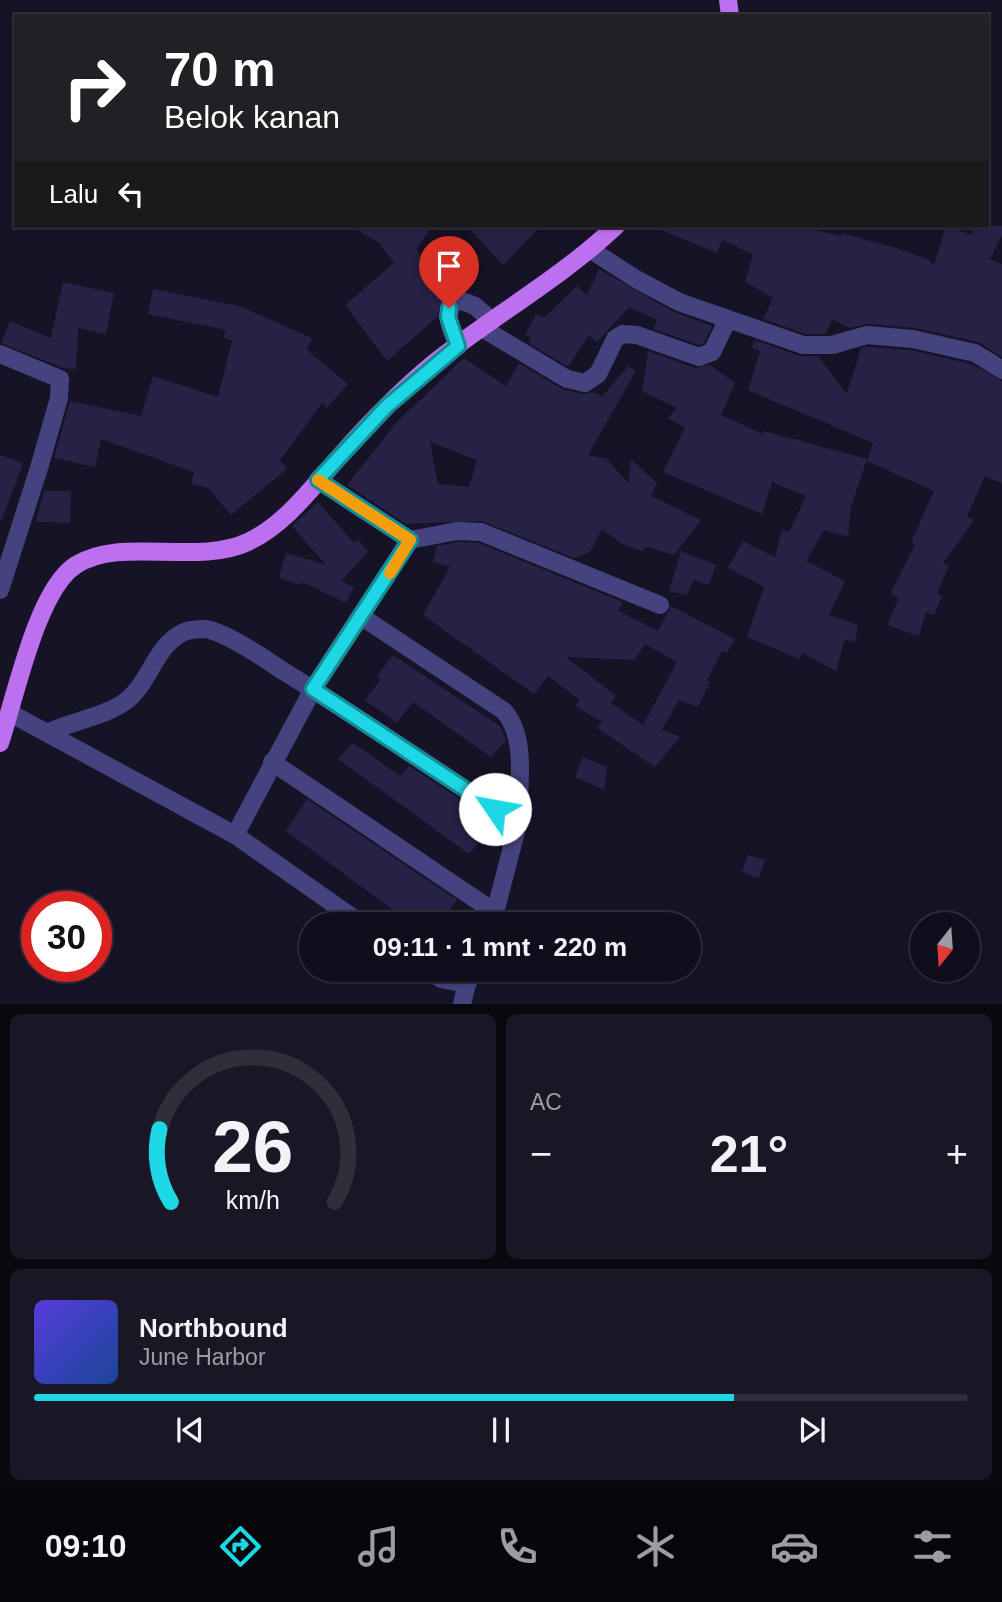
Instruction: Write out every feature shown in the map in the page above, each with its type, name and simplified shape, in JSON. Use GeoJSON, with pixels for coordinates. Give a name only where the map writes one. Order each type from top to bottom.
{"type":"FeatureCollection","features":[{"type":"Feature","properties":{"kind":"main road"},"geometry":{"type":"LineString","coordinates":[[0,743],[31,639],[51,596],[75,565],[119,553],[211,552],[247,543],[278,523],[387,406],[458,346],[591,250],[614,228]]}},
{"type":"Feature","properties":{"kind":"street"},"geometry":{"type":"LineString","coordinates":[[591,250],[656,291],[728,319],[818,347],[867,335],[937,342],[975,353],[1002,370]]}},
{"type":"Feature","properties":{"kind":"street"},"geometry":{"type":"LineString","coordinates":[[458,346],[448,317],[449,308],[457,299],[475,306],[487,324],[567,379],[585,383],[598,374],[615,340],[623,334],[637,335],[699,357],[712,352],[728,319]]}},
{"type":"Feature","properties":{"kind":"street"},"geometry":{"type":"LineString","coordinates":[[0,354],[60,379],[59,398],[6,553],[0,590]]}},
{"type":"Feature","properties":{"kind":"street"},"geometry":{"type":"LineString","coordinates":[[318,480],[410,540],[457,531],[481,532],[660,605]]}},
{"type":"Feature","properties":{"kind":"street"},"geometry":{"type":"LineString","coordinates":[[235,835],[313,689],[410,540]]}},
{"type":"Feature","properties":{"kind":"street"},"geometry":{"type":"LineString","coordinates":[[362,617],[504,711],[514,723],[518,739],[518,824],[496,912]]}},
{"type":"Feature","properties":{"kind":"street"},"geometry":{"type":"LineString","coordinates":[[47,733],[71,721],[111,710],[126,701],[140,688],[165,647],[184,632],[206,629],[247,648],[313,689],[518,824]]}},
{"type":"Feature","properties":{"kind":"street"},"geometry":{"type":"LineString","coordinates":[[10,713],[235,835],[345,912]]}},
{"type":"Feature","properties":{"kind":"street"},"geometry":{"type":"LineString","coordinates":[[272,762],[485,912]]}},
{"type":"Feature","properties":{"kind":"street"},"geometry":{"type":"LineString","coordinates":[[462,1003],[469,982]]}},
{"type":"Feature","properties":{"kind":"building"},"geometry":{"type":"Polygon","coordinates":[[[1002,226],[1002,235],[990,259],[1002,264],[1002,357],[978,342],[915,328],[868,324],[849,328],[832,319],[826,334],[805,334],[763,319],[773,298],[745,282],[753,254],[722,240],[717,253],[657,228],[807,228],[841,236],[842,233],[896,248],[929,260],[934,266],[945,228],[972,235],[973,228],[1002,226]]]}},
{"type":"Feature","properties":{"kind":"building"},"geometry":{"type":"Polygon","coordinates":[[[353,228],[431,228],[416,250],[449,291],[440,305],[438,316],[387,361],[345,305],[394,263],[379,243],[353,228]]]}},
{"type":"Feature","properties":{"kind":"building"},"geometry":{"type":"Polygon","coordinates":[[[469,228],[539,228],[503,265],[469,228]]]}},
{"type":"Feature","properties":{"kind":"building"},"geometry":{"type":"Polygon","coordinates":[[[599,269],[674,312],[712,326],[704,343],[699,345],[653,329],[657,320],[629,307],[597,342],[589,335],[568,367],[529,343],[532,338],[525,335],[536,314],[544,318],[577,286],[587,295],[599,269]]]}},
{"type":"Feature","properties":{"kind":"building"},"geometry":{"type":"Polygon","coordinates":[[[63,282],[114,293],[106,334],[78,328],[76,369],[63,368],[1,343],[10,321],[51,338],[63,282]]]}},
{"type":"Feature","properties":{"kind":"building"},"geometry":{"type":"Polygon","coordinates":[[[153,289],[239,306],[312,338],[307,350],[348,384],[327,408],[322,403],[280,460],[287,469],[231,515],[208,488],[191,484],[194,472],[101,439],[95,467],[54,458],[70,401],[141,416],[153,376],[218,397],[232,341],[223,337],[226,330],[148,314],[153,289]]]}},
{"type":"Feature","properties":{"kind":"building"},"geometry":{"type":"Polygon","coordinates":[[[754,340],[800,356],[818,356],[847,394],[861,348],[868,347],[911,350],[971,364],[1002,381],[1002,483],[985,476],[967,516],[974,520],[943,563],[949,566],[937,593],[942,596],[934,615],[926,612],[919,636],[887,625],[899,598],[890,594],[915,545],[911,542],[934,491],[867,461],[873,443],[748,390],[760,351],[752,348],[754,340]]]}},
{"type":"Feature","properties":{"kind":"building"},"geometry":{"type":"Polygon","coordinates":[[[648,351],[695,368],[710,365],[735,383],[721,415],[763,434],[764,431],[867,459],[851,507],[848,537],[824,530],[806,561],[845,581],[829,615],[858,625],[855,643],[845,639],[836,671],[802,653],[799,659],[747,637],[764,587],[728,568],[743,541],[775,557],[782,529],[789,532],[806,496],[772,482],[762,514],[663,472],[685,428],[668,418],[677,408],[642,391],[648,351]]]}},
{"type":"Feature","properties":{"kind":"building"},"geometry":{"type":"Polygon","coordinates":[[[464,358],[506,386],[519,363],[562,389],[583,394],[593,392],[602,397],[628,366],[636,371],[588,455],[607,459],[628,483],[631,459],[657,483],[651,496],[701,520],[674,555],[647,547],[642,551],[622,544],[602,529],[590,552],[574,558],[482,521],[406,524],[347,485],[397,422],[464,358]],[[430,442],[438,484],[469,487],[477,460],[430,442]]]}},
{"type":"Feature","properties":{"kind":"building"},"geometry":{"type":"Polygon","coordinates":[[[0,455],[23,463],[2,520],[0,519],[0,455]]]}},
{"type":"Feature","properties":{"kind":"building"},"geometry":{"type":"Polygon","coordinates":[[[44,491],[71,491],[70,523],[36,522],[44,491]]]}},
{"type":"Feature","properties":{"kind":"building"},"geometry":{"type":"Polygon","coordinates":[[[318,502],[354,543],[358,539],[368,552],[341,581],[354,587],[346,603],[302,582],[301,585],[279,578],[286,553],[326,565],[292,526],[318,502]]]}},
{"type":"Feature","properties":{"kind":"building"},"geometry":{"type":"Polygon","coordinates":[[[458,542],[479,543],[623,602],[618,611],[658,631],[671,606],[735,639],[727,653],[722,651],[707,680],[710,682],[698,707],[679,700],[662,730],[680,737],[655,767],[597,728],[603,722],[575,706],[580,700],[548,676],[534,694],[423,615],[450,567],[433,562],[437,546],[458,542]],[[645,644],[634,660],[566,657],[616,696],[611,703],[643,725],[677,662],[645,644]]]}},
{"type":"Feature","properties":{"kind":"building"},"geometry":{"type":"Polygon","coordinates":[[[681,551],[716,565],[709,585],[694,580],[687,595],[669,591],[681,551]]]}},
{"type":"Feature","properties":{"kind":"building"},"geometry":{"type":"Polygon","coordinates":[[[393,655],[500,726],[506,740],[491,757],[413,702],[397,723],[365,700],[381,679],[377,676],[393,655]]]}},
{"type":"Feature","properties":{"kind":"building"},"geometry":{"type":"Polygon","coordinates":[[[353,743],[400,776],[409,766],[497,823],[469,854],[338,759],[353,743]]]}},
{"type":"Feature","properties":{"kind":"building"},"geometry":{"type":"Polygon","coordinates":[[[583,757],[607,767],[604,790],[575,777],[583,757]]]}},
{"type":"Feature","properties":{"kind":"building"},"geometry":{"type":"Polygon","coordinates":[[[307,799],[457,900],[448,912],[396,912],[286,831],[307,799]]]}},
{"type":"Feature","properties":{"kind":"building"},"geometry":{"type":"Polygon","coordinates":[[[748,855],[765,860],[759,878],[742,872],[748,855]]]}},
{"type":"Feature","properties":{"kind":"slow traffic"},"geometry":{"type":"LineString","coordinates":[[318,480],[410,540],[390,573]]}},
{"type":"Feature","properties":{"kind":"route"},"geometry":{"type":"LineString","coordinates":[[449,308],[448,317],[458,346],[434,363],[387,406],[318,480],[410,540],[313,689],[495,809]]}}]}
